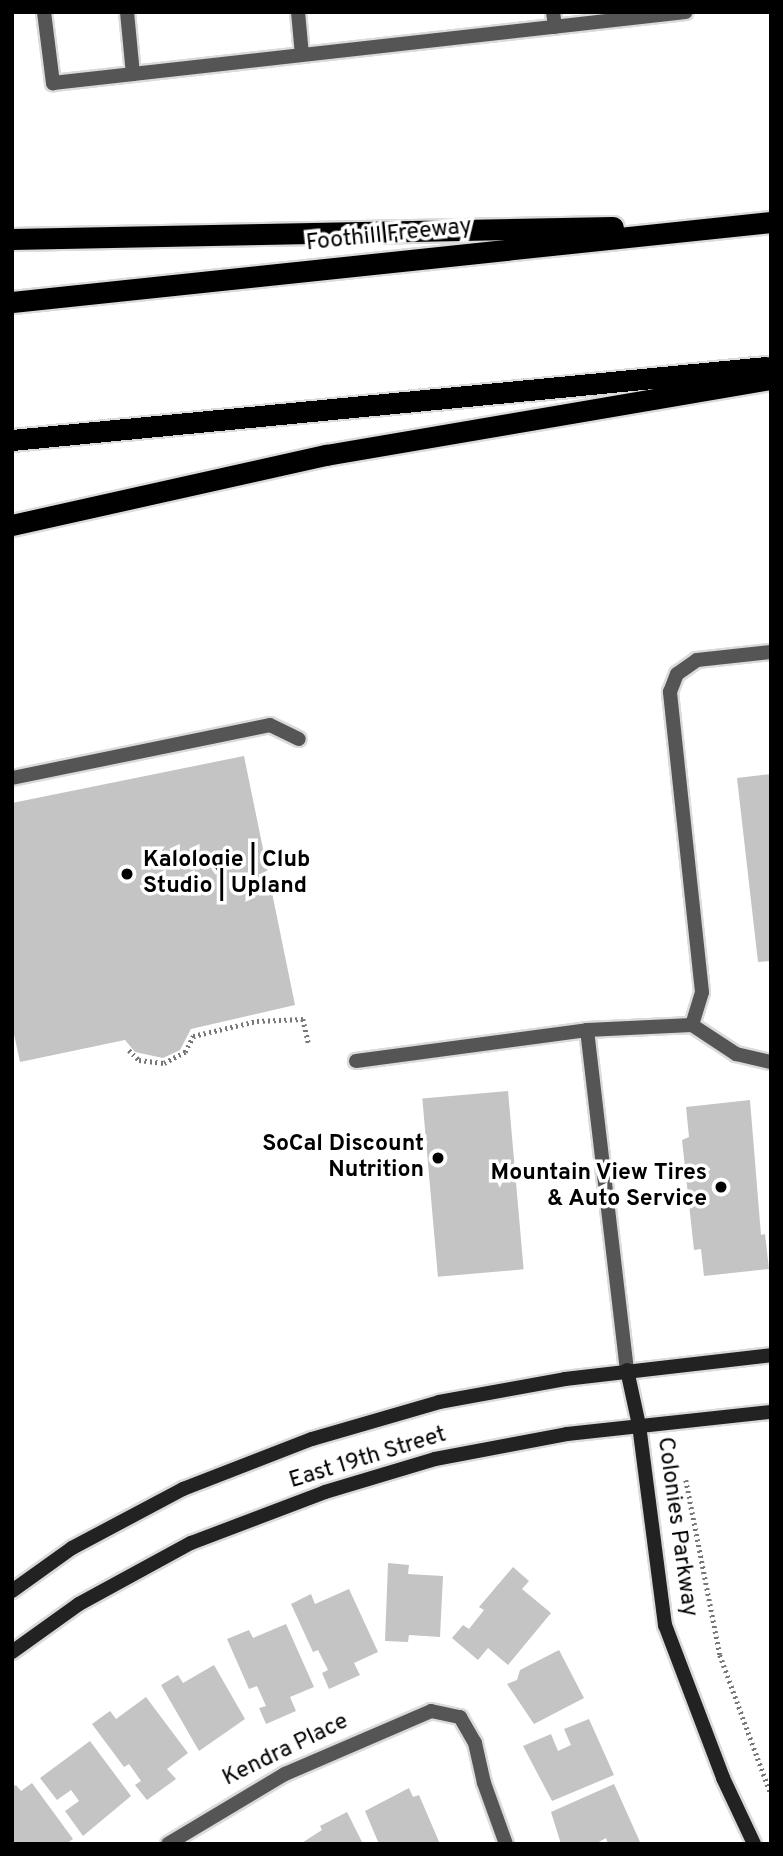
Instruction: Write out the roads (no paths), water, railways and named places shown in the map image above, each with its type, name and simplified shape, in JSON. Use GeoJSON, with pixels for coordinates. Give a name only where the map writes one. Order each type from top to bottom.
{"type":"FeatureCollection","features":[{"type":"Feature","properties":{"kind":"highway","name":"Foothill Freeway"},"geometry":{"type":"LineString","coordinates":[[12,302],[771,222]]}},
{"type":"Feature","properties":{"kind":"highway"},"geometry":{"type":"LineString","coordinates":[[12,239],[748,225]]}},
{"type":"Feature","properties":{"kind":"highway"},"geometry":{"type":"LineString","coordinates":[[12,440],[771,367]]}},
{"type":"Feature","properties":{"kind":"highway"},"geometry":{"type":"LineString","coordinates":[[12,525],[288,462],[771,379]]}},
{"type":"Feature","properties":{"kind":"main road","name":"East 19th Street"},"geometry":{"type":"LineString","coordinates":[[12,1591],[72,1548],[183,1489],[312,1439],[439,1402],[627,1370],[771,1355]]}},
{"type":"Feature","properties":{"kind":"main road","name":"Colonies Parkway"},"geometry":{"type":"LineString","coordinates":[[627,1370],[639,1425],[665,1625],[723,1778],[754,1844]]}},
{"type":"Feature","properties":{"kind":"main road","name":"East 19th Street"},"geometry":{"type":"LineString","coordinates":[[12,1652],[79,1604],[191,1543],[325,1492],[435,1459],[639,1425],[771,1412]]}},
{"type":"Feature","properties":{"kind":"street"},"geometry":{"type":"LineString","coordinates":[[44,12],[52,83],[302,55],[554,19],[686,12]]}},
{"type":"Feature","properties":{"kind":"street"},"geometry":{"type":"LineString","coordinates":[[127,12],[133,74]]}},
{"type":"Feature","properties":{"kind":"street"},"geometry":{"type":"LineString","coordinates":[[298,12],[302,55]]}},
{"type":"Feature","properties":{"kind":"street"},"geometry":{"type":"LineString","coordinates":[[692,1025],[702,992],[670,691],[677,674],[698,660],[771,652]]}},
{"type":"Feature","properties":{"kind":"street"},"geometry":{"type":"LineString","coordinates":[[12,778],[270,726],[299,739]]}},
{"type":"Feature","properties":{"kind":"street"},"geometry":{"type":"LineString","coordinates":[[356,1061],[587,1030],[692,1025],[736,1054],[771,1062]]}},
{"type":"Feature","properties":{"kind":"street"},"geometry":{"type":"LineString","coordinates":[[587,1030],[627,1370]]}},
{"type":"Feature","properties":{"kind":"street","name":"Kendra Place"},"geometry":{"type":"LineString","coordinates":[[168,1844],[285,1774],[431,1712],[460,1717],[475,1743],[484,1783],[506,1844]]}},
{"type":"Feature","properties":{"kind":"place","name":"Kalologie | Club Studio | Upland"},"geometry":{"type":"Point","coordinates":[127,874]}},
{"type":"Feature","properties":{"kind":"place","name":"SoCal Discount Nutrition"},"geometry":{"type":"Point","coordinates":[438,1158]}},
{"type":"Feature","properties":{"kind":"place","name":"Mountain View Tires & Auto Service"},"geometry":{"type":"Point","coordinates":[721,1187]}}]}
